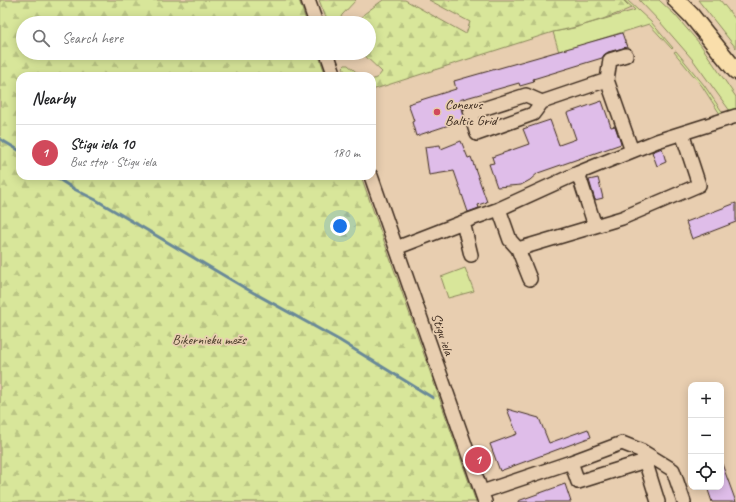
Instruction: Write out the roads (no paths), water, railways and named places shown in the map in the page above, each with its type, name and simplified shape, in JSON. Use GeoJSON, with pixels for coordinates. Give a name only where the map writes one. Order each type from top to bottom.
{"type":"FeatureCollection","features":[{"type":"Feature","properties":{"kind":"main road"},"geometry":{"type":"LineString","coordinates":[[676,0],[692,15],[736,71]]}},
{"type":"Feature","properties":{"kind":"street"},"geometry":{"type":"LineString","coordinates":[[308,0],[314,16]]}},
{"type":"Feature","properties":{"kind":"street"},"geometry":{"type":"LineString","coordinates":[[626,55],[610,60],[607,80],[632,151]]}},
{"type":"Feature","properties":{"kind":"street"},"geometry":{"type":"LineString","coordinates":[[329,60],[334,72]]}},
{"type":"Feature","properties":{"kind":"street"},"geometry":{"type":"LineString","coordinates":[[542,102],[526,95],[470,113],[476,134],[533,114],[542,102],[607,80]]}},
{"type":"Feature","properties":{"kind":"street"},"geometry":{"type":"LineString","coordinates":[[396,248],[498,209],[578,173],[657,141],[736,116]]}},
{"type":"Feature","properties":{"kind":"street"},"geometry":{"type":"LineString","coordinates":[[518,249],[622,218],[699,185],[682,133]]}},
{"type":"Feature","properties":{"kind":"street"},"geometry":{"type":"LineString","coordinates":[[578,173],[595,226]]}},
{"type":"Feature","properties":{"kind":"street","name":"Stigu iela"},"geometry":{"type":"LineString","coordinates":[[372,180],[484,497]]}},
{"type":"Feature","properties":{"kind":"street"},"geometry":{"type":"LineString","coordinates":[[498,209],[510,240],[518,249],[530,279]]}},
{"type":"Feature","properties":{"kind":"street"},"geometry":{"type":"LineString","coordinates":[[463,222],[471,255]]}},
{"type":"Feature","properties":{"kind":"street"},"geometry":{"type":"LineString","coordinates":[[484,497],[622,443],[673,470],[684,502]]}},
{"type":"Feature","properties":{"kind":"street"},"geometry":{"type":"LineString","coordinates":[[571,462],[578,482],[644,456]]}},
{"type":"Feature","properties":{"kind":"street"},"geometry":{"type":"LineString","coordinates":[[644,456],[658,502]]}},
{"type":"Feature","properties":{"kind":"waterway"},"geometry":{"type":"LineString","coordinates":[[0,139],[16,149]]}},
{"type":"Feature","properties":{"kind":"waterway"},"geometry":{"type":"LineString","coordinates":[[60,180],[245,288],[339,340],[433,398]]}},
{"type":"Feature","properties":{"kind":"place","name":"Conexus Baltic Grid"},"geometry":{"type":"Point","coordinates":[437,112]}},
{"type":"Feature","properties":{"kind":"place","name":"Stigu iela 10"},"geometry":{"type":"Point","coordinates":[478,460]}},
{"type":"Feature","properties":{"kind":"park label","name":"Biķernieku mežs"},"geometry":{"type":"Point","coordinates":[209,339]}}]}
